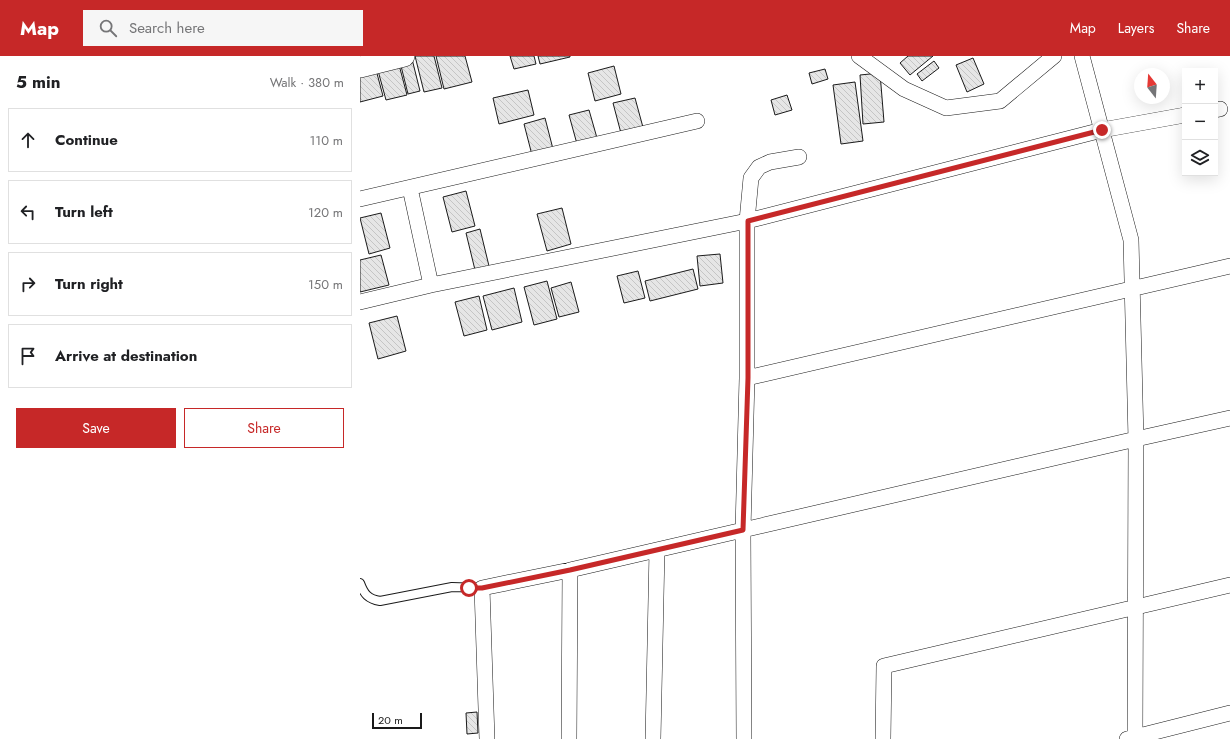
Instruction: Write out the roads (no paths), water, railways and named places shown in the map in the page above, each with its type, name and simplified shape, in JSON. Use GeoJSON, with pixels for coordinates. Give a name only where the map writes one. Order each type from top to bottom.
{"type":"FeatureCollection","features":[{"type":"Feature","properties":{"kind":"street"},"geometry":{"type":"LineString","coordinates":[[360,67],[404,56]]}},
{"type":"Feature","properties":{"kind":"street"},"geometry":{"type":"LineString","coordinates":[[859,56],[904,89],[946,108],[1000,101],[1054,56]]}},
{"type":"Feature","properties":{"kind":"street"},"geometry":{"type":"LineString","coordinates":[[1082,56],[1132,240],[1136,439],[1136,608],[1132,738],[1230,713]]}},
{"type":"Feature","properties":{"kind":"street"},"geometry":{"type":"LineString","coordinates":[[360,302],[431,285],[748,221],[1102,130],[1182,116]]}},
{"type":"Feature","properties":{"kind":"street"},"geometry":{"type":"LineString","coordinates":[[360,199],[697,121]]}},
{"type":"Feature","properties":{"kind":"street"},"geometry":{"type":"LineString","coordinates":[[744,739],[743,530],[748,378],[748,221],[751,178],[759,167],[770,162],[799,157]]}},
{"type":"Feature","properties":{"kind":"street"},"geometry":{"type":"LineString","coordinates":[[410,188],[431,285]]}},
{"type":"Feature","properties":{"kind":"street"},"geometry":{"type":"LineString","coordinates":[[748,378],[1230,266]]}},
{"type":"Feature","properties":{"kind":"street"},"geometry":{"type":"LineString","coordinates":[[487,739],[482,588],[570,570],[1230,418]]}},
{"type":"Feature","properties":{"kind":"street"},"geometry":{"type":"LineString","coordinates":[[653,739],[657,550]]}},
{"type":"Feature","properties":{"kind":"street"},"geometry":{"type":"LineString","coordinates":[[569,739],[570,570]]}},
{"type":"Feature","properties":{"kind":"street"},"geometry":{"type":"LineString","coordinates":[[883,739],[884,666],[1230,585]]}},
{"type":"Feature","properties":{"kind":"lane"},"geometry":{"type":"LineString","coordinates":[[360,583],[367,595],[372,599],[380,600],[452,587],[482,588]]}}]}
